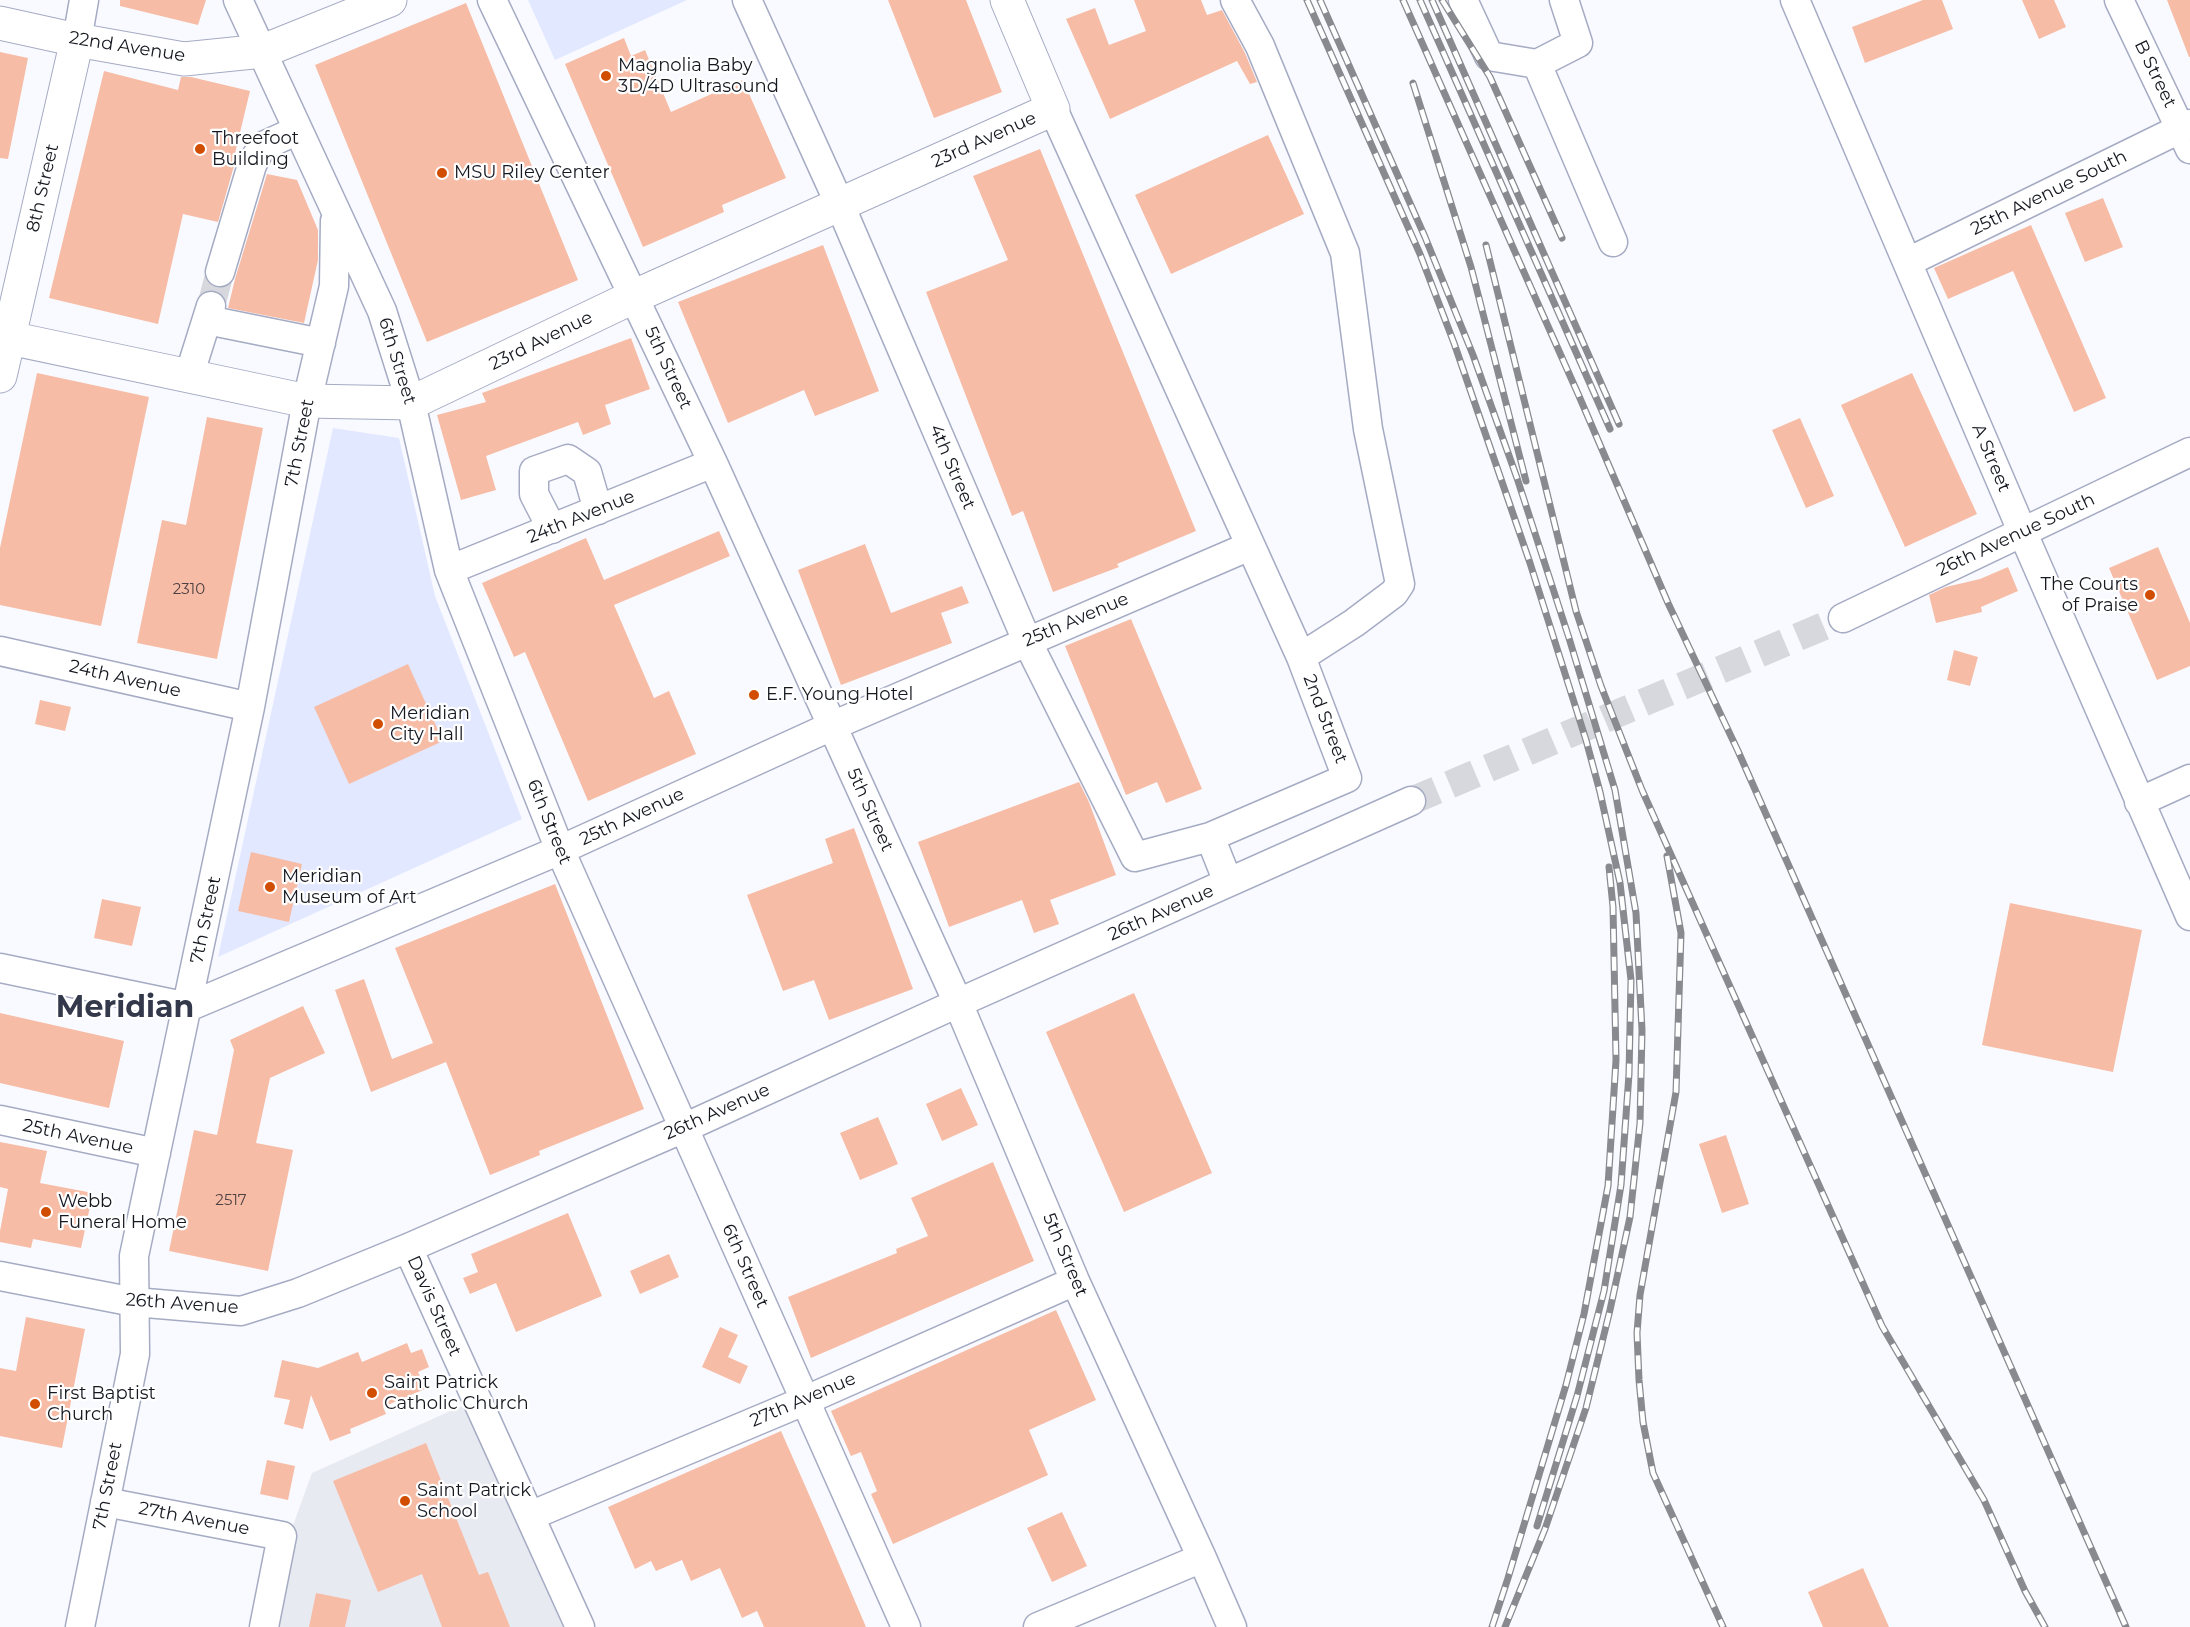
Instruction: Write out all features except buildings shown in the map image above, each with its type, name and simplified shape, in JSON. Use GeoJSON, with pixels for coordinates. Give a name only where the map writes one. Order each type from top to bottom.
{"type":"FeatureCollection","features":[{"type":"Feature","properties":{"kind":"main road","name":"22nd Avenue"},"geometry":{"type":"LineString","coordinates":[[0,23],[77,40],[184,58],[263,51],[390,0]]}},
{"type":"Feature","properties":{"kind":"main road"},"geometry":{"type":"LineString","coordinates":[[1007,0],[1053,109]]}},
{"type":"Feature","properties":{"kind":"main road","name":"8th Street"},"geometry":{"type":"LineString","coordinates":[[0,376],[4,337],[77,40]]}},
{"type":"Feature","properties":{"kind":"main road","name":"23rd Avenue"},"geometry":{"type":"LineString","coordinates":[[4,337],[307,401],[411,403],[634,296],[1053,109]]}},
{"type":"Feature","properties":{"kind":"street","name":"8th Street"},"geometry":{"type":"LineString","coordinates":[[77,40],[84,0]]}},
{"type":"Feature","properties":{"kind":"street","name":"6th Street"},"geometry":{"type":"LineString","coordinates":[[238,0],[381,311],[411,403],[449,570],[560,850],[906,1627]]}},
{"type":"Feature","properties":{"kind":"street","name":"5th Street"},"geometry":{"type":"LineString","coordinates":[[492,0],[713,464],[957,1003],[1075,1281],[1232,1627]]}},
{"type":"Feature","properties":{"kind":"street","name":"4th Street"},"geometry":{"type":"LineString","coordinates":[[747,0],[840,205],[1028,641],[1135,857],[1210,837]]}},
{"type":"Feature","properties":{"kind":"street"},"geometry":{"type":"LineString","coordinates":[[1235,0],[1260,46],[1345,253],[1368,429],[1400,584],[1394,593],[1354,623],[1301,657]]}},
{"type":"Feature","properties":{"kind":"street"},"geometry":{"type":"LineString","coordinates":[[1463,0],[1490,56],[1537,63],[1578,43],[1564,0]]}},
{"type":"Feature","properties":{"kind":"street","name":"A Street"},"geometry":{"type":"LineString","coordinates":[[1795,0],[2022,531],[2190,916]]}},
{"type":"Feature","properties":{"kind":"street","name":"B Street"},"geometry":{"type":"LineString","coordinates":[[2119,0],[2187,134]]}},
{"type":"Feature","properties":{"kind":"street"},"geometry":{"type":"LineString","coordinates":[[1537,63],[1613,242]]}},
{"type":"Feature","properties":{"kind":"street","name":"2nd Street"},"geometry":{"type":"LineString","coordinates":[[1053,109],[1301,657],[1347,778],[1210,837]]}},
{"type":"Feature","properties":{"kind":"street"},"geometry":{"type":"LineString","coordinates":[[220,272],[257,155],[264,146],[298,130]]}},
{"type":"Feature","properties":{"kind":"street","name":"25th Avenue South"},"geometry":{"type":"LineString","coordinates":[[1908,262],[2187,134]]}},
{"type":"Feature","properties":{"kind":"street","name":"7th Street"},"geometry":{"type":"LineString","coordinates":[[80,1627],[135,1354],[134,1256],[250,707],[307,401],[334,286],[335,213]]}},
{"type":"Feature","properties":{"kind":"street"},"geometry":{"type":"LineString","coordinates":[[189,376],[209,313],[321,343]]}},
{"type":"Feature","properties":{"kind":"street","name":"26th Avenue South"},"geometry":{"type":"LineString","coordinates":[[1843,618],[2190,452]]}},
{"type":"Feature","properties":{"kind":"street"},"geometry":{"type":"LineString","coordinates":[[552,529],[534,494],[534,471],[568,459],[587,472],[598,510]]}},
{"type":"Feature","properties":{"kind":"street","name":"24th Avenue"},"geometry":{"type":"LineString","coordinates":[[449,570],[713,464]]}},
{"type":"Feature","properties":{"kind":"street","name":"25th Avenue"},"geometry":{"type":"LineString","coordinates":[[188,1007],[560,850],[832,726],[1250,546]]}},
{"type":"Feature","properties":{"kind":"street","name":"24th Avenue"},"geometry":{"type":"LineString","coordinates":[[0,651],[250,707]]}},
{"type":"Feature","properties":{"kind":"street"},"geometry":{"type":"LineString","coordinates":[[2139,802],[2190,779]]}},
{"type":"Feature","properties":{"kind":"street","name":"26th Avenue"},"geometry":{"type":"LineString","coordinates":[[0,1276],[134,1302],[241,1311],[298,1293],[408,1248],[684,1128],[957,1003],[1411,801]]}},
{"type":"Feature","properties":{"kind":"street"},"geometry":{"type":"LineString","coordinates":[[1210,837],[1228,882]]}},
{"type":"Feature","properties":{"kind":"street"},"geometry":{"type":"LineString","coordinates":[[0,968],[188,1007]]}},
{"type":"Feature","properties":{"kind":"street","name":"25th Avenue"},"geometry":{"type":"LineString","coordinates":[[0,1120],[156,1153]]}},
{"type":"Feature","properties":{"kind":"street","name":"Davis Street"},"geometry":{"type":"LineString","coordinates":[[408,1248],[580,1627]]}},
{"type":"Feature","properties":{"kind":"street","name":"27th Avenue"},"geometry":{"type":"LineString","coordinates":[[530,1516],[804,1401],[1075,1281]]}},
{"type":"Feature","properties":{"kind":"street","name":"27th Avenue"},"geometry":{"type":"LineString","coordinates":[[105,1502],[282,1536],[264,1627]]}},
{"type":"Feature","properties":{"kind":"street"},"geometry":{"type":"LineString","coordinates":[[1038,1627],[1202,1558]]}},
{"type":"Feature","properties":{"kind":"shaded area"},"geometry":{"type":"Polygon","coordinates":[[[528,0],[687,0],[555,60],[528,0]]]}},
{"type":"Feature","properties":{"kind":"shaded area"},"geometry":{"type":"Polygon","coordinates":[[[333,428],[399,438],[435,596],[522,819],[218,957],[333,428]]]}},
{"type":"Feature","properties":{"kind":"shaded area","name":"Saint Patrick School"},"geometry":{"type":"Polygon","coordinates":[[[466,1404],[563,1627],[273,1627],[292,1528],[312,1473],[466,1404]]]}},
{"type":"Feature","properties":{"kind":"tunnel"},"geometry":{"type":"LineString","coordinates":[[211,306],[220,272]]}},
{"type":"Feature","properties":{"kind":"tunnel"},"geometry":{"type":"LineString","coordinates":[[1411,801],[1843,618]]}},
{"type":"Feature","properties":{"kind":"railway"},"geometry":{"type":"LineString","coordinates":[[1307,0],[1420,254],[1454,343],[1530,563],[1586,740],[1620,883],[1631,980],[1629,1074],[1621,1185],[1604,1291],[1577,1396],[1537,1526]]}},
{"type":"Feature","properties":{"kind":"railway"},"geometry":{"type":"LineString","coordinates":[[1320,0],[1425,237],[1473,355],[1517,478],[1615,790],[1636,913],[1642,1030],[1640,1123],[1630,1217],[1586,1408],[1545,1529],[1505,1627]]}},
{"type":"Feature","properties":{"kind":"railway"},"geometry":{"type":"LineString","coordinates":[[1403,0],[1579,396],[1668,603],[1738,751],[2126,1627]]}},
{"type":"Feature","properties":{"kind":"railway"},"geometry":{"type":"LineString","coordinates":[[1420,0],[1610,429]]}},
{"type":"Feature","properties":{"kind":"railway"},"geometry":{"type":"LineString","coordinates":[[1432,0],[1619,424]]}},
{"type":"Feature","properties":{"kind":"railway"},"geometry":{"type":"LineString","coordinates":[[1442,0],[1490,77],[1562,238]]}},
{"type":"Feature","properties":{"kind":"railway"},"geometry":{"type":"LineString","coordinates":[[1413,83],[1471,267],[1526,481]]}},
{"type":"Feature","properties":{"kind":"railway"},"geometry":{"type":"LineString","coordinates":[[1486,245],[1576,611],[1601,686],[1642,790],[1882,1326],[1984,1500],[2025,1591],[2045,1627]]}},
{"type":"Feature","properties":{"kind":"railway"},"geometry":{"type":"LineString","coordinates":[[1667,856],[1681,933],[1676,1092],[1640,1295],[1637,1333],[1639,1380],[1643,1422],[1653,1473],[1723,1627]]}},
{"type":"Feature","properties":{"kind":"railway"},"geometry":{"type":"LineString","coordinates":[[1492,1627],[1566,1385],[1584,1314],[1608,1186],[1616,1060],[1613,907],[1609,867]]}},
{"type":"Feature","properties":{"kind":"place","name":"Magnolia Baby 3D/4D Ultrasound"},"geometry":{"type":"Point","coordinates":[606,76]}},
{"type":"Feature","properties":{"kind":"place","name":"Threefoot Building"},"geometry":{"type":"Point","coordinates":[200,149]}},
{"type":"Feature","properties":{"kind":"place","name":"MSU Riley Center"},"geometry":{"type":"Point","coordinates":[442,173]}},
{"type":"Feature","properties":{"kind":"place","name":"The Courts of Praise"},"geometry":{"type":"Point","coordinates":[2150,595]}},
{"type":"Feature","properties":{"kind":"place","name":"E.F. Young Hotel"},"geometry":{"type":"Point","coordinates":[754,695]}},
{"type":"Feature","properties":{"kind":"place","name":"Meridian City Hall"},"geometry":{"type":"Point","coordinates":[378,724]}},
{"type":"Feature","properties":{"kind":"place","name":"Meridian Museum of Art"},"geometry":{"type":"Point","coordinates":[270,887]}},
{"type":"Feature","properties":{"kind":"place","name":"Webb Funeral Home"},"geometry":{"type":"Point","coordinates":[46,1212]}},
{"type":"Feature","properties":{"kind":"place","name":"Saint Patrick Catholic Church"},"geometry":{"type":"Point","coordinates":[372,1393]}},
{"type":"Feature","properties":{"kind":"place","name":"First Baptist Church"},"geometry":{"type":"Point","coordinates":[35,1404]}},
{"type":"Feature","properties":{"kind":"place","name":"Saint Patrick School"},"geometry":{"type":"Point","coordinates":[405,1501]}},
{"type":"Feature","properties":{"kind":"district","name":"Meridian"},"geometry":{"type":"Point","coordinates":[125,1008]}}]}
